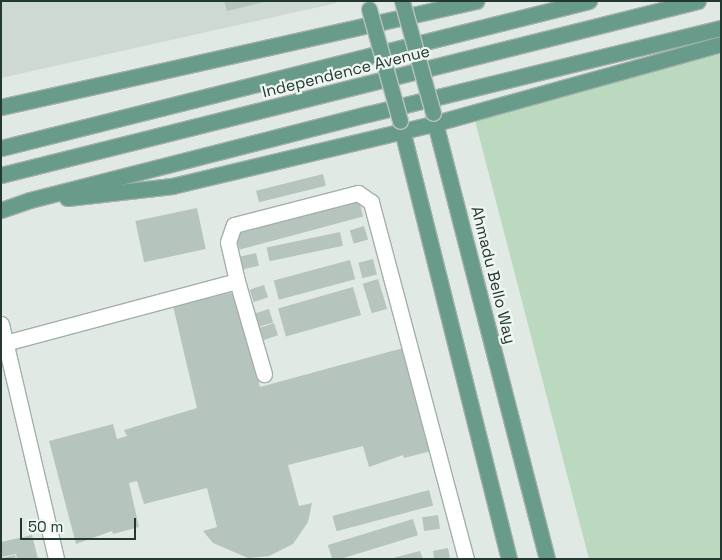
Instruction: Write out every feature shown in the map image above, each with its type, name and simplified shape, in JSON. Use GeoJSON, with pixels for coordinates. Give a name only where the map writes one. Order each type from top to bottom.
{"type":"FeatureCollection","features":[{"type":"Feature","properties":{"kind":"main road","name":"Ahmadu Bello Way"},"geometry":{"type":"LineString","coordinates":[[402,1],[434,118],[547,559]]}},
{"type":"Feature","properties":{"kind":"main road"},"geometry":{"type":"LineString","coordinates":[[2,106],[476,1]]}},
{"type":"Feature","properties":{"kind":"main road","name":"Independence Avenue"},"geometry":{"type":"LineString","coordinates":[[1,148],[589,1]]}},
{"type":"Feature","properties":{"kind":"main road","name":"Independence Avenue"},"geometry":{"type":"LineString","coordinates":[[1,175],[698,1]]}},
{"type":"Feature","properties":{"kind":"main road"},"geometry":{"type":"LineString","coordinates":[[368,5],[401,126],[509,559]]}},
{"type":"Feature","properties":{"kind":"main road"},"geometry":{"type":"LineString","coordinates":[[1,210],[30,200],[721,28]]}},
{"type":"Feature","properties":{"kind":"main road"},"geometry":{"type":"LineString","coordinates":[[1,204],[30,200],[130,193],[172,186],[721,44]]}},
{"type":"Feature","properties":{"kind":"lane"},"geometry":{"type":"LineString","coordinates":[[264,374],[237,281],[228,242],[234,225],[358,193],[371,202],[466,559]]}},
{"type":"Feature","properties":{"kind":"lane"},"geometry":{"type":"LineString","coordinates":[[6,343],[237,281]]}},
{"type":"Feature","properties":{"kind":"lane"},"geometry":{"type":"LineString","coordinates":[[1,324],[56,559]]}},
{"type":"Feature","properties":{"kind":"shaded area"},"geometry":{"type":"Polygon","coordinates":[[[1,1],[336,1],[337,3],[1,78],[1,1]]]}},
{"type":"Feature","properties":{"kind":"green space"},"geometry":{"type":"Polygon","coordinates":[[[721,54],[721,559],[589,559],[473,113],[721,54]]]}},
{"type":"Feature","properties":{"kind":"building"},"geometry":{"type":"Polygon","coordinates":[[[224,1],[264,1],[264,2],[227,11],[224,1]]]}},
{"type":"Feature","properties":{"kind":"building"},"geometry":{"type":"Polygon","coordinates":[[[323,174],[326,186],[259,202],[256,191],[323,174]]]}},
{"type":"Feature","properties":{"kind":"building"},"geometry":{"type":"Polygon","coordinates":[[[359,201],[363,216],[240,250],[235,234],[359,201]]]}},
{"type":"Feature","properties":{"kind":"building"},"geometry":{"type":"Polygon","coordinates":[[[197,208],[206,249],[144,262],[135,221],[197,208]]]}},
{"type":"Feature","properties":{"kind":"building"},"geometry":{"type":"Polygon","coordinates":[[[364,226],[368,239],[354,244],[350,230],[364,226]]]}},
{"type":"Feature","properties":{"kind":"building"},"geometry":{"type":"Polygon","coordinates":[[[340,232],[343,246],[270,261],[267,248],[340,232]]]}},
{"type":"Feature","properties":{"kind":"building"},"geometry":{"type":"Polygon","coordinates":[[[256,253],[259,266],[243,269],[240,257],[256,253]]]}},
{"type":"Feature","properties":{"kind":"building"},"geometry":{"type":"Polygon","coordinates":[[[373,259],[377,275],[362,278],[358,263],[373,259]]]}},
{"type":"Feature","properties":{"kind":"building"},"geometry":{"type":"Polygon","coordinates":[[[350,260],[355,279],[279,300],[274,280],[350,260]]]}},
{"type":"Feature","properties":{"kind":"building"},"geometry":{"type":"Polygon","coordinates":[[[378,279],[387,309],[372,313],[363,284],[378,279]]]}},
{"type":"Feature","properties":{"kind":"building"},"geometry":{"type":"Polygon","coordinates":[[[264,285],[268,297],[254,302],[250,290],[264,285]]]}},
{"type":"Feature","properties":{"kind":"building"},"geometry":{"type":"Polygon","coordinates":[[[353,287],[361,315],[286,336],[278,308],[353,287]]]}},
{"type":"Feature","properties":{"kind":"building"},"geometry":{"type":"Polygon","coordinates":[[[234,292],[260,387],[403,348],[431,451],[404,458],[403,455],[369,467],[363,446],[288,465],[299,506],[312,503],[308,522],[293,544],[269,556],[248,558],[213,543],[203,531],[217,527],[207,488],[144,504],[137,481],[129,483],[139,527],[113,534],[112,531],[76,544],[49,441],[113,424],[117,439],[127,436],[124,430],[197,408],[173,306],[234,292]]]}},
{"type":"Feature","properties":{"kind":"building"},"geometry":{"type":"Polygon","coordinates":[[[269,309],[273,322],[259,327],[255,313],[269,309]]]}},
{"type":"Feature","properties":{"kind":"building"},"geometry":{"type":"Polygon","coordinates":[[[274,323],[278,335],[264,340],[260,328],[274,323]]]}},
{"type":"Feature","properties":{"kind":"building"},"geometry":{"type":"Polygon","coordinates":[[[429,490],[433,505],[337,531],[332,516],[429,490]]]}},
{"type":"Feature","properties":{"kind":"building"},"geometry":{"type":"Polygon","coordinates":[[[438,515],[440,529],[424,531],[422,517],[438,515]]]}},
{"type":"Feature","properties":{"kind":"building"},"geometry":{"type":"Polygon","coordinates":[[[413,519],[418,535],[340,559],[332,559],[328,545],[413,519]]]}},
{"type":"Feature","properties":{"kind":"building"},"geometry":{"type":"Polygon","coordinates":[[[32,535],[38,559],[17,559],[16,554],[1,557],[1,542],[32,535]]]}},
{"type":"Feature","properties":{"kind":"building"},"geometry":{"type":"Polygon","coordinates":[[[448,548],[450,559],[434,559],[433,551],[448,548]]]}},
{"type":"Feature","properties":{"kind":"building"},"geometry":{"type":"Polygon","coordinates":[[[420,551],[423,559],[393,559],[393,558],[420,551]]]}},
{"type":"Feature","properties":{"kind":"building"},"geometry":{"type":"Polygon","coordinates":[[[15,555],[16,559],[3,558],[15,555]]]}}]}
